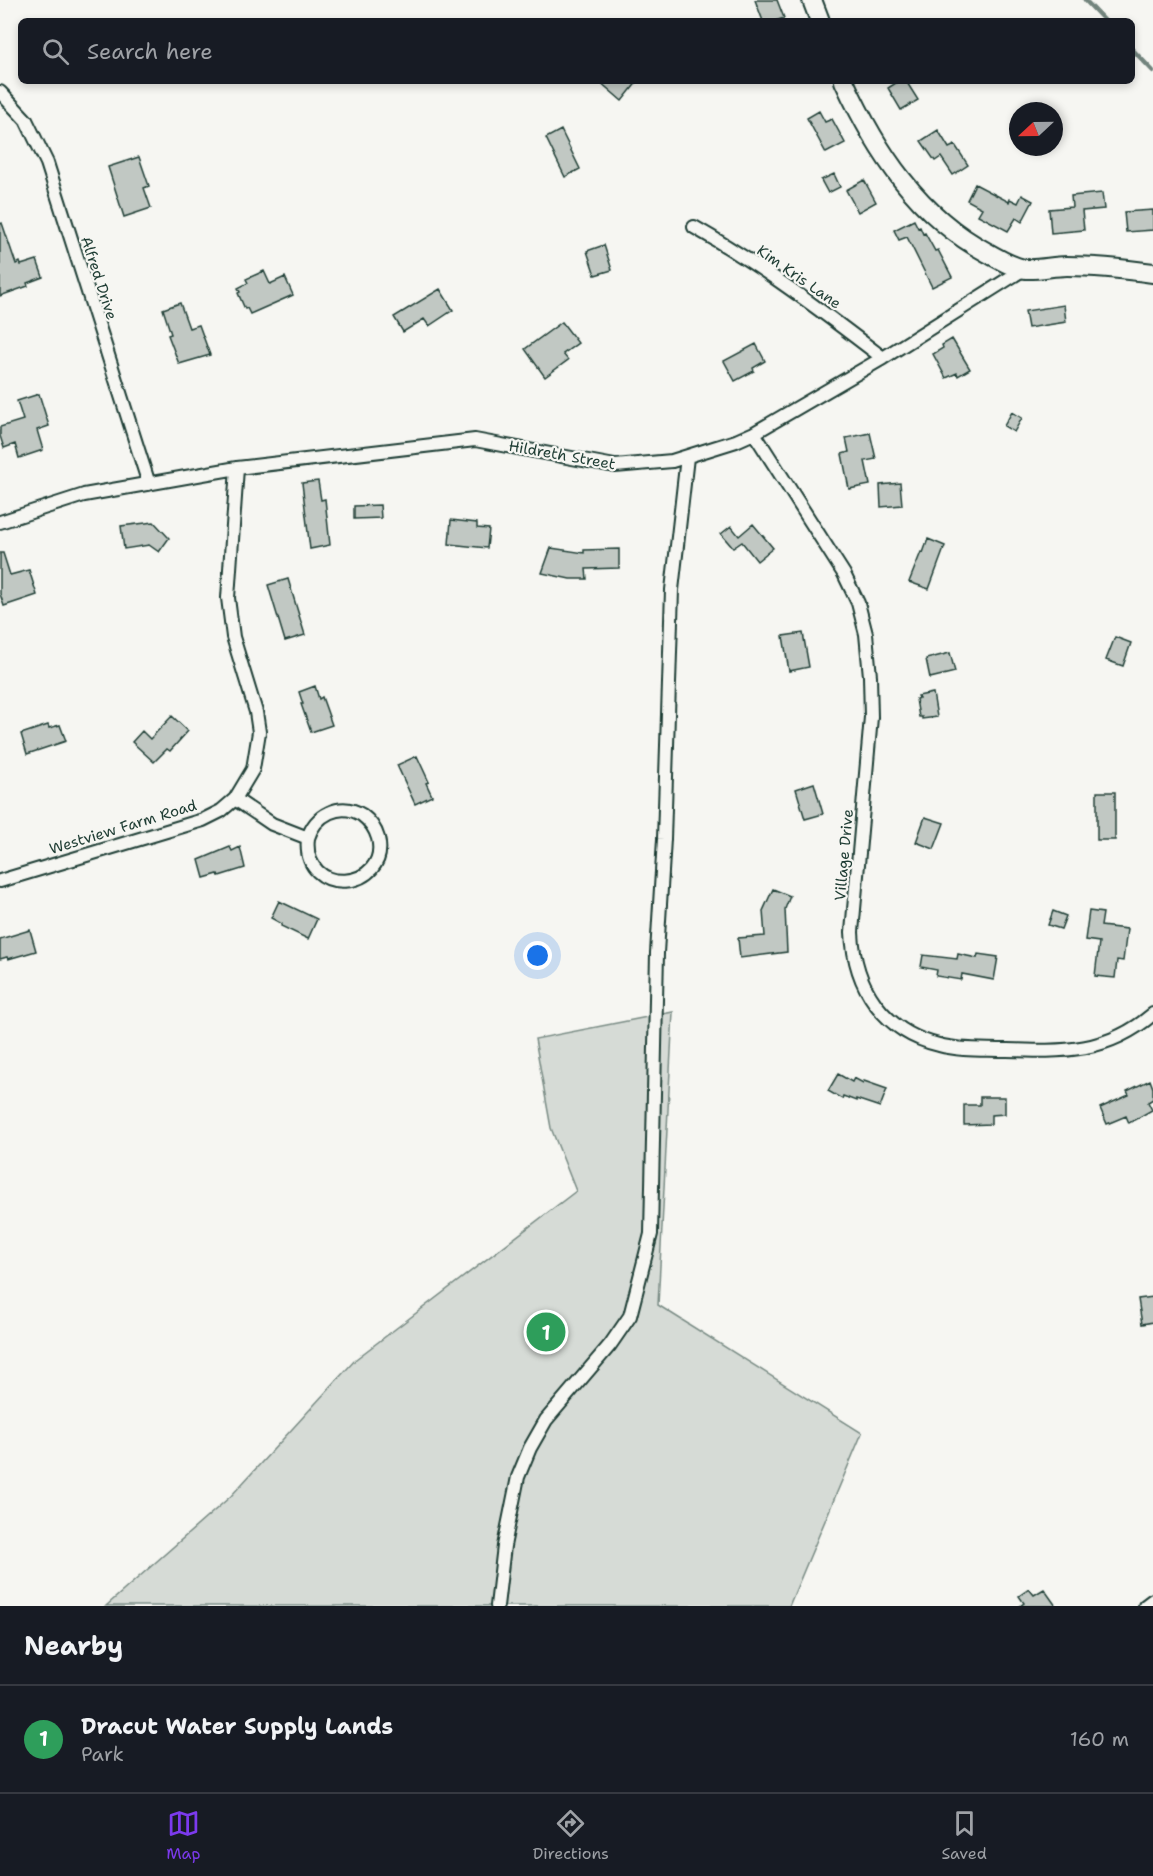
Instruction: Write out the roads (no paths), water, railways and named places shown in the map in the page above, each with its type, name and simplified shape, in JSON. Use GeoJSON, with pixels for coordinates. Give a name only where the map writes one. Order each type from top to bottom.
{"type":"FeatureCollection","features":[{"type":"Feature","properties":{"kind":"street"},"geometry":{"type":"LineString","coordinates":[[812,0],[819,18]]}},
{"type":"Feature","properties":{"kind":"street"},"geometry":{"type":"LineString","coordinates":[[846,84],[878,146],[902,180],[925,206],[979,248],[1006,263],[1024,269]]}},
{"type":"Feature","properties":{"kind":"street","name":"Alfred Drive"},"geometry":{"type":"LineString","coordinates":[[0,92],[26,120],[47,163],[149,484]]}},
{"type":"Feature","properties":{"kind":"street","name":"Kim Kris Lane"},"geometry":{"type":"LineString","coordinates":[[694,227],[735,250],[806,298],[883,358]]}},
{"type":"Feature","properties":{"kind":"street","name":"Hildreth Street"},"geometry":{"type":"LineString","coordinates":[[0,522],[84,495],[237,468],[475,440],[615,466],[672,461],[754,433],[883,358],[1024,269],[1066,266],[1111,267],[1153,273]]}},
{"type":"Feature","properties":{"kind":"street","name":"Village Drive"},"geometry":{"type":"LineString","coordinates":[[754,433],[844,574],[858,603],[866,634],[871,717],[852,932],[856,966],[871,998],[888,1018],[908,1034],[924,1041],[958,1048],[1056,1052],[1086,1048],[1124,1035],[1153,1014]]}},
{"type":"Feature","properties":{"kind":"street"},"geometry":{"type":"LineString","coordinates":[[497,1606],[504,1546],[518,1477],[530,1448],[546,1420],[610,1345],[630,1316],[651,1234],[657,953],[664,839],[672,590],[687,457]]}},
{"type":"Feature","properties":{"kind":"street","name":"Westview Farm Road"},"geometry":{"type":"LineString","coordinates":[[0,881],[203,820],[221,811],[235,799],[253,769],[259,732],[233,637],[228,598],[237,468]]}},
{"type":"Feature","properties":{"kind":"street"},"geometry":{"type":"LineString","coordinates":[[235,799],[272,824],[308,838]]}},
{"type":"Feature","properties":{"kind":"street"},"geometry":{"type":"LineString","coordinates":[[341,810],[356,812],[374,827],[379,842],[377,857],[369,871],[363,876],[349,882],[333,881],[320,873],[310,861],[308,838],[314,824],[326,814],[341,810]]}},
{"type":"Feature","properties":{"kind":"street"},"geometry":{"type":"LineString","coordinates":[[1144,1606],[1153,1600]]}},
{"type":"Feature","properties":{"kind":"waterway"},"geometry":{"type":"LineString","coordinates":[[1085,0],[1102,18]]}},
{"type":"Feature","properties":{"kind":"waterway"},"geometry":{"type":"LineString","coordinates":[[1135,52],[1153,71]]}},
{"type":"Feature","properties":{"kind":"place","name":"Dracut Water Supply Lands"},"geometry":{"type":"Point","coordinates":[546,1332]}}]}
